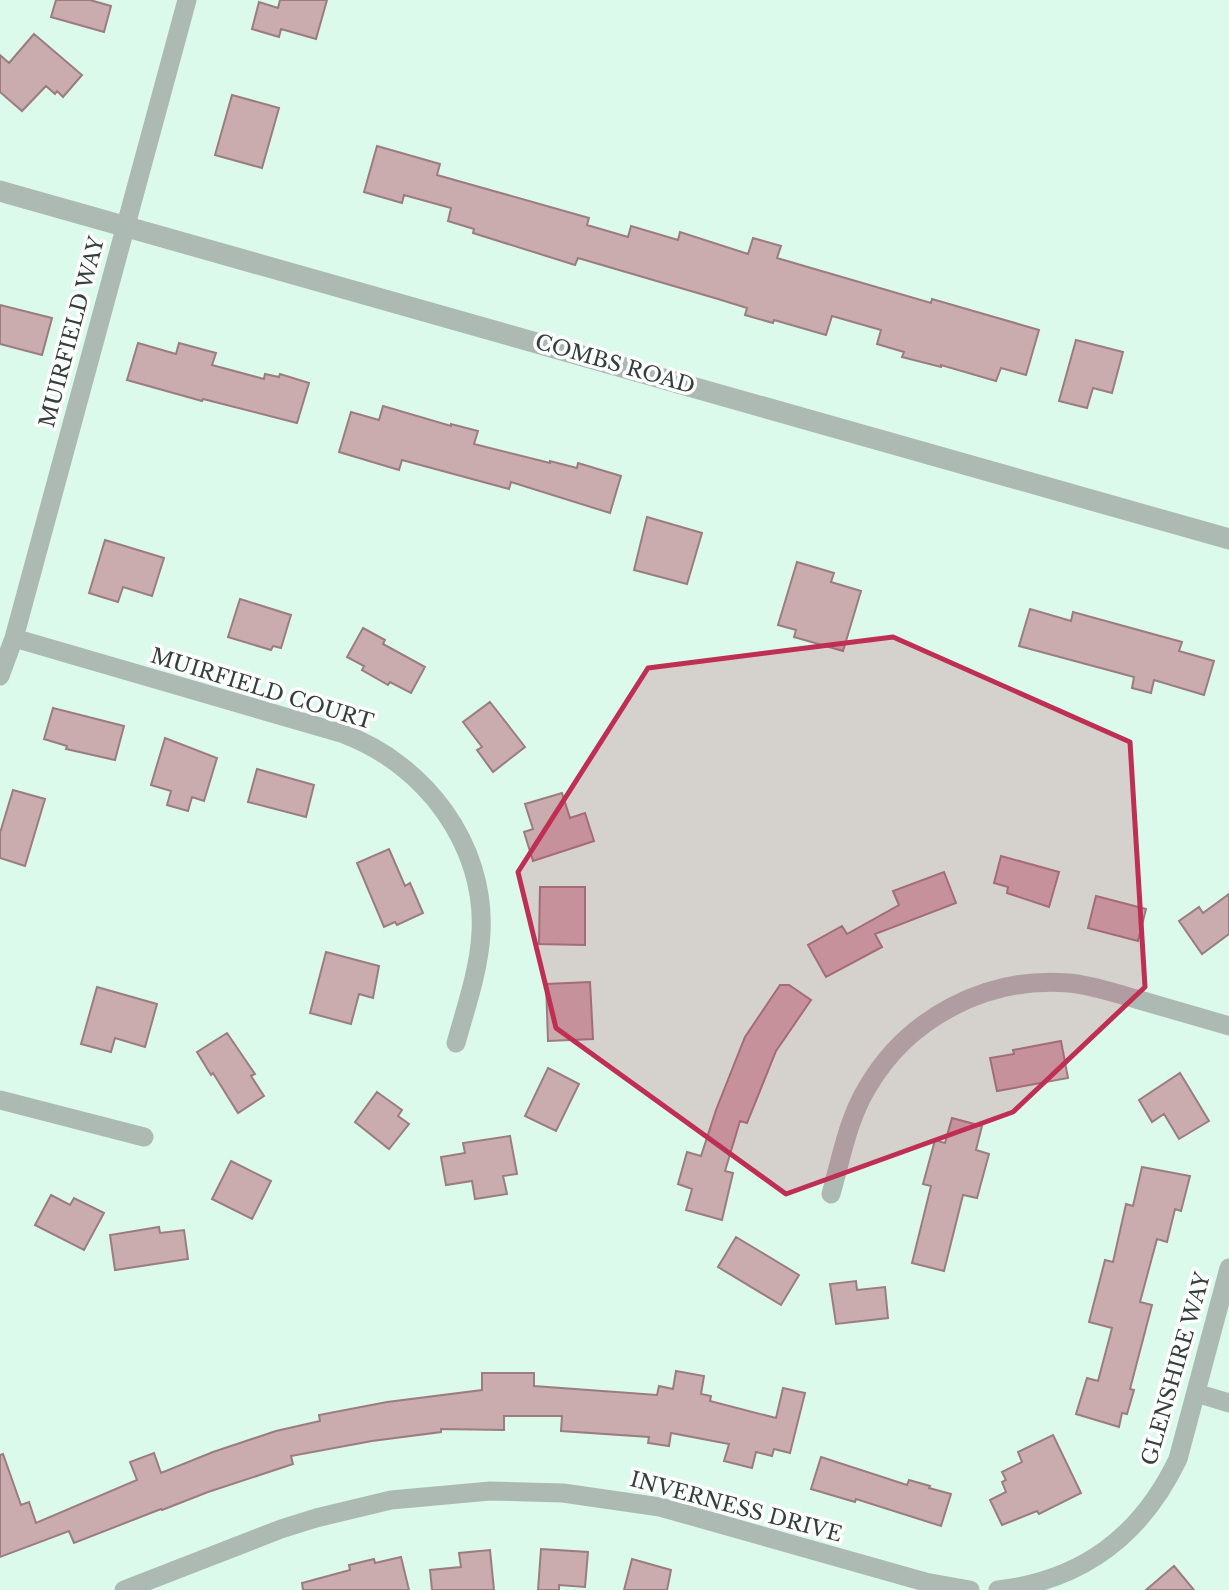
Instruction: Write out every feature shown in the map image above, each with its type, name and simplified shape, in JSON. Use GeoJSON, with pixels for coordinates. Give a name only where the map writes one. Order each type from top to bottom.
{"type":"FeatureCollection","features":[{"type":"Feature","properties":{"kind":"street","name":"MUIRFIELD WAY"},"geometry":{"type":"LineString","coordinates":[[0,676],[14,638],[187,0]]}},
{"type":"Feature","properties":{"kind":"street","name":"COMBS ROAD"},"geometry":{"type":"LineString","coordinates":[[0,191],[1229,539]]}},
{"type":"Feature","properties":{"kind":"street","name":"MUIRFIELD COURT"},"geometry":{"type":"LineString","coordinates":[[14,638],[344,734],[377,749],[407,769],[434,796],[461,837],[470,860],[480,907],[481,932],[476,968],[456,1043]]}},
{"type":"Feature","properties":{"kind":"street"},"geometry":{"type":"LineString","coordinates":[[831,1194],[856,1109],[867,1087],[897,1049],[922,1024],[952,1005],[1009,986],[1033,982],[1069,983],[1104,990],[1229,1026]]}},
{"type":"Feature","properties":{"kind":"street"},"geometry":{"type":"LineString","coordinates":[[0,1100],[144,1137]]}},
{"type":"Feature","properties":{"kind":"street","name":"GLENSHIRE WAY"},"geometry":{"type":"LineString","coordinates":[[998,1590],[1044,1582],[1088,1563],[1119,1541],[1145,1514],[1167,1482],[1178,1459],[1229,1268]]}},
{"type":"Feature","properties":{"kind":"street"},"geometry":{"type":"LineString","coordinates":[[1196,1393],[1229,1403]]}},
{"type":"Feature","properties":{"kind":"street","name":"INVERNESS DRIVE"},"geometry":{"type":"LineString","coordinates":[[124,1590],[281,1529],[343,1510],[440,1494],[518,1491],[588,1495],[660,1507],[925,1582],[970,1590]]}},
{"type":"Feature","properties":{"kind":"highlighted area"},"geometry":{"type":"Polygon","coordinates":[[[893,637],[1130,742],[1145,987],[1013,1112],[786,1194],[556,1028],[518,872],[648,668],[893,637]]]}},
{"type":"Feature","properties":{"kind":"building"},"geometry":{"type":"Polygon","coordinates":[[[56,0],[90,0],[111,6],[104,32],[51,17],[56,0]]]}},
{"type":"Feature","properties":{"kind":"building"},"geometry":{"type":"Polygon","coordinates":[[[280,0],[327,0],[316,39],[281,29],[279,37],[252,29],[259,2],[278,8],[280,0]]]}},
{"type":"Feature","properties":{"kind":"building"},"geometry":{"type":"Polygon","coordinates":[[[34,34],[82,75],[63,97],[46,86],[22,111],[0,92],[0,55],[9,63],[34,34]]]}},
{"type":"Feature","properties":{"kind":"building"},"geometry":{"type":"Polygon","coordinates":[[[232,95],[279,108],[262,168],[215,155],[232,95]]]}},
{"type":"Feature","properties":{"kind":"building"},"geometry":{"type":"Polygon","coordinates":[[[377,146],[440,164],[437,175],[589,218],[587,225],[628,237],[631,226],[678,240],[680,232],[748,254],[753,238],[781,246],[777,258],[931,303],[932,299],[1039,330],[1026,375],[1001,368],[996,381],[902,357],[904,352],[877,344],[881,330],[832,316],[826,335],[774,320],[773,323],[745,315],[747,308],[718,299],[578,258],[575,265],[473,233],[474,229],[448,221],[451,208],[404,195],[402,203],[364,192],[377,146]]]}},
{"type":"Feature","properties":{"kind":"building"},"geometry":{"type":"Polygon","coordinates":[[[0,305],[52,318],[42,355],[0,344],[0,305]]]}},
{"type":"Feature","properties":{"kind":"building"},"geometry":{"type":"Polygon","coordinates":[[[1076,340],[1123,352],[1112,393],[1093,388],[1087,408],[1059,401],[1076,340]]]}},
{"type":"Feature","properties":{"kind":"building"},"geometry":{"type":"Polygon","coordinates":[[[138,343],[176,354],[179,343],[216,353],[212,365],[264,379],[265,374],[279,377],[280,374],[309,383],[297,423],[127,380],[138,343]]]}},
{"type":"Feature","properties":{"kind":"building"},"geometry":{"type":"Polygon","coordinates":[[[383,406],[478,431],[474,444],[577,468],[578,463],[621,476],[610,513],[511,482],[509,489],[402,460],[399,470],[339,452],[351,412],[379,420],[383,406]]]}},
{"type":"Feature","properties":{"kind":"building"},"geometry":{"type":"Polygon","coordinates":[[[647,517],[702,533],[687,584],[634,570],[647,517]]]}},
{"type":"Feature","properties":{"kind":"building"},"geometry":{"type":"Polygon","coordinates":[[[105,540],[164,558],[152,596],[123,587],[118,602],[89,593],[105,540]]]}},
{"type":"Feature","properties":{"kind":"building"},"geometry":{"type":"Polygon","coordinates":[[[797,562],[834,573],[831,582],[861,591],[843,651],[794,637],[796,630],[778,625],[797,562]]]}},
{"type":"Feature","properties":{"kind":"building"},"geometry":{"type":"Polygon","coordinates":[[[240,599],[291,615],[281,648],[273,646],[271,650],[228,637],[240,599]]]}},
{"type":"Feature","properties":{"kind":"building"},"geometry":{"type":"Polygon","coordinates":[[[1030,609],[1071,621],[1073,612],[1182,642],[1179,651],[1214,661],[1204,695],[1154,680],[1151,693],[1132,688],[1134,677],[1019,646],[1030,609]]]}},
{"type":"Feature","properties":{"kind":"building"},"geometry":{"type":"Polygon","coordinates":[[[363,628],[385,640],[383,644],[425,667],[411,693],[390,682],[388,685],[362,670],[364,666],[347,657],[363,628]]]}},
{"type":"Feature","properties":{"kind":"building"},"geometry":{"type":"Polygon","coordinates":[[[490,702],[525,747],[493,772],[477,750],[482,747],[463,722],[490,702]]]}},
{"type":"Feature","properties":{"kind":"building"},"geometry":{"type":"Polygon","coordinates":[[[53,708],[124,726],[115,760],[66,749],[67,746],[44,739],[53,708]]]}},
{"type":"Feature","properties":{"kind":"building"},"geometry":{"type":"Polygon","coordinates":[[[165,738],[217,758],[204,801],[192,797],[188,811],[167,805],[171,791],[151,785],[165,738]]]}},
{"type":"Feature","properties":{"kind":"building"},"geometry":{"type":"Polygon","coordinates":[[[257,769],[314,785],[306,817],[248,802],[257,769]]]}},
{"type":"Feature","properties":{"kind":"building"},"geometry":{"type":"Polygon","coordinates":[[[13,790],[45,799],[25,866],[0,858],[0,833],[13,790]]]}},
{"type":"Feature","properties":{"kind":"building"},"geometry":{"type":"Polygon","coordinates":[[[562,793],[570,818],[585,813],[594,841],[533,861],[524,832],[533,829],[525,804],[562,793]]]}},
{"type":"Feature","properties":{"kind":"building"},"geometry":{"type":"Polygon","coordinates":[[[389,849],[405,886],[410,883],[423,913],[397,925],[395,922],[384,927],[357,863],[389,849]]]}},
{"type":"Feature","properties":{"kind":"building"},"geometry":{"type":"Polygon","coordinates":[[[1001,856],[1059,872],[1049,907],[1007,893],[1008,887],[994,883],[1001,856]]]}},
{"type":"Feature","properties":{"kind":"building"},"geometry":{"type":"Polygon","coordinates":[[[944,872],[956,903],[875,934],[882,947],[826,977],[808,945],[842,926],[847,934],[899,905],[893,891],[944,872]]]}},
{"type":"Feature","properties":{"kind":"building"},"geometry":{"type":"Polygon","coordinates":[[[540,887],[585,887],[585,945],[539,944],[540,887]]]}},
{"type":"Feature","properties":{"kind":"building"},"geometry":{"type":"Polygon","coordinates":[[[1229,894],[1229,934],[1202,954],[1179,921],[1199,907],[1203,913],[1229,894]]]}},
{"type":"Feature","properties":{"kind":"building"},"geometry":{"type":"Polygon","coordinates":[[[1096,896],[1146,909],[1138,941],[1088,928],[1096,896]]]}},
{"type":"Feature","properties":{"kind":"building"},"geometry":{"type":"Polygon","coordinates":[[[326,952],[379,966],[373,998],[359,994],[351,1024],[310,1013],[326,952]]]}},
{"type":"Feature","properties":{"kind":"building"},"geometry":{"type":"Polygon","coordinates":[[[590,982],[593,1039],[548,1041],[546,984],[590,982]]]}},
{"type":"Feature","properties":{"kind":"building"},"geometry":{"type":"Polygon","coordinates":[[[780,985],[789,985],[811,1000],[776,1051],[747,1123],[740,1121],[725,1171],[733,1173],[722,1220],[686,1210],[692,1189],[678,1184],[687,1152],[701,1156],[745,1037],[780,985]]]}},
{"type":"Feature","properties":{"kind":"building"},"geometry":{"type":"Polygon","coordinates":[[[97,987],[157,1004],[145,1047],[115,1038],[111,1052],[81,1044],[97,987]]]}},
{"type":"Feature","properties":{"kind":"building"},"geometry":{"type":"Polygon","coordinates":[[[227,1033],[255,1074],[251,1076],[264,1096],[238,1113],[197,1052],[227,1033]]]}},
{"type":"Feature","properties":{"kind":"building"},"geometry":{"type":"Polygon","coordinates":[[[1061,1041],[1068,1078],[997,1091],[990,1058],[1014,1054],[1013,1050],[1061,1041]]]}},
{"type":"Feature","properties":{"kind":"building"},"geometry":{"type":"Polygon","coordinates":[[[548,1068],[579,1084],[556,1131],[525,1116],[548,1068]]]}},
{"type":"Feature","properties":{"kind":"building"},"geometry":{"type":"Polygon","coordinates":[[[1180,1073],[1209,1121],[1179,1139],[1164,1114],[1152,1122],[1139,1100],[1180,1073]]]}},
{"type":"Feature","properties":{"kind":"building"},"geometry":{"type":"Polygon","coordinates":[[[377,1092],[402,1110],[398,1116],[409,1124],[389,1149],[355,1122],[377,1092]]]}},
{"type":"Feature","properties":{"kind":"building"},"geometry":{"type":"Polygon","coordinates":[[[952,1118],[982,1126],[976,1150],[989,1154],[977,1198],[963,1195],[944,1271],[912,1263],[931,1186],[923,1184],[935,1140],[945,1143],[952,1118]]]}},
{"type":"Feature","properties":{"kind":"building"},"geometry":{"type":"Polygon","coordinates":[[[510,1136],[517,1174],[503,1176],[507,1194],[475,1199],[472,1181],[446,1185],[441,1157],[465,1153],[463,1143],[510,1136]]]}},
{"type":"Feature","properties":{"kind":"building"},"geometry":{"type":"Polygon","coordinates":[[[231,1161],[271,1181],[252,1219],[212,1199],[231,1161]]]}},
{"type":"Feature","properties":{"kind":"building"},"geometry":{"type":"Polygon","coordinates":[[[1142,1167],[1190,1176],[1181,1211],[1175,1209],[1167,1242],[1157,1239],[1140,1302],[1152,1305],[1130,1389],[1134,1390],[1127,1414],[1122,1413],[1119,1427],[1076,1414],[1087,1378],[1098,1381],[1112,1328],[1089,1322],[1105,1260],[1113,1262],[1126,1204],[1133,1206],[1142,1167]]]}},
{"type":"Feature","properties":{"kind":"building"},"geometry":{"type":"Polygon","coordinates":[[[51,1195],[70,1205],[74,1198],[104,1213],[84,1250],[35,1225],[51,1195]]]}},
{"type":"Feature","properties":{"kind":"building"},"geometry":{"type":"Polygon","coordinates":[[[159,1227],[160,1233],[184,1230],[188,1259],[115,1270],[110,1235],[159,1227]]]}},
{"type":"Feature","properties":{"kind":"building"},"geometry":{"type":"Polygon","coordinates":[[[736,1237],[799,1275],[781,1305],[718,1267],[736,1237]]]}},
{"type":"Feature","properties":{"kind":"building"},"geometry":{"type":"Polygon","coordinates":[[[856,1281],[857,1290],[885,1287],[888,1318],[836,1324],[830,1284],[856,1281]]]}},
{"type":"Feature","properties":{"kind":"building"},"geometry":{"type":"Polygon","coordinates":[[[676,1371],[704,1376],[701,1394],[711,1396],[710,1401],[776,1418],[783,1388],[805,1393],[790,1453],[774,1449],[772,1456],[756,1452],[752,1468],[724,1461],[729,1444],[671,1433],[669,1446],[648,1443],[649,1437],[561,1431],[562,1416],[504,1416],[504,1430],[441,1429],[441,1432],[291,1456],[293,1464],[208,1492],[74,1543],[69,1531],[0,1557],[0,1455],[3,1454],[21,1505],[29,1502],[36,1523],[137,1480],[130,1462],[154,1453],[161,1473],[276,1431],[320,1421],[319,1415],[387,1402],[482,1390],[482,1373],[534,1373],[534,1386],[657,1395],[659,1386],[673,1389],[676,1371]]]}},
{"type":"Feature","properties":{"kind":"building"},"geometry":{"type":"Polygon","coordinates":[[[1053,1435],[1081,1493],[1039,1514],[1037,1511],[1002,1525],[990,1500],[1006,1492],[1002,1482],[1006,1480],[1002,1472],[1022,1462],[1018,1452],[1053,1435]]]}},
{"type":"Feature","properties":{"kind":"building"},"geometry":{"type":"Polygon","coordinates":[[[821,1457],[907,1485],[909,1480],[951,1494],[941,1526],[856,1499],[855,1502],[811,1489],[821,1457]]]}},
{"type":"Feature","properties":{"kind":"building"},"geometry":{"type":"Polygon","coordinates":[[[541,1549],[588,1552],[585,1587],[559,1585],[559,1590],[538,1590],[541,1549]]]}},
{"type":"Feature","properties":{"kind":"building"},"geometry":{"type":"Polygon","coordinates":[[[490,1550],[494,1590],[432,1590],[430,1570],[461,1567],[459,1553],[490,1550]]]}},
{"type":"Feature","properties":{"kind":"building"},"geometry":{"type":"Polygon","coordinates":[[[401,1557],[409,1590],[303,1590],[302,1583],[350,1570],[349,1565],[374,1559],[375,1563],[401,1557]]]}},
{"type":"Feature","properties":{"kind":"building"},"geometry":{"type":"Polygon","coordinates":[[[632,1559],[671,1570],[667,1590],[624,1590],[632,1559]]]}},
{"type":"Feature","properties":{"kind":"building"},"geometry":{"type":"Polygon","coordinates":[[[1174,1566],[1194,1590],[1146,1590],[1174,1566]]]}}]}
